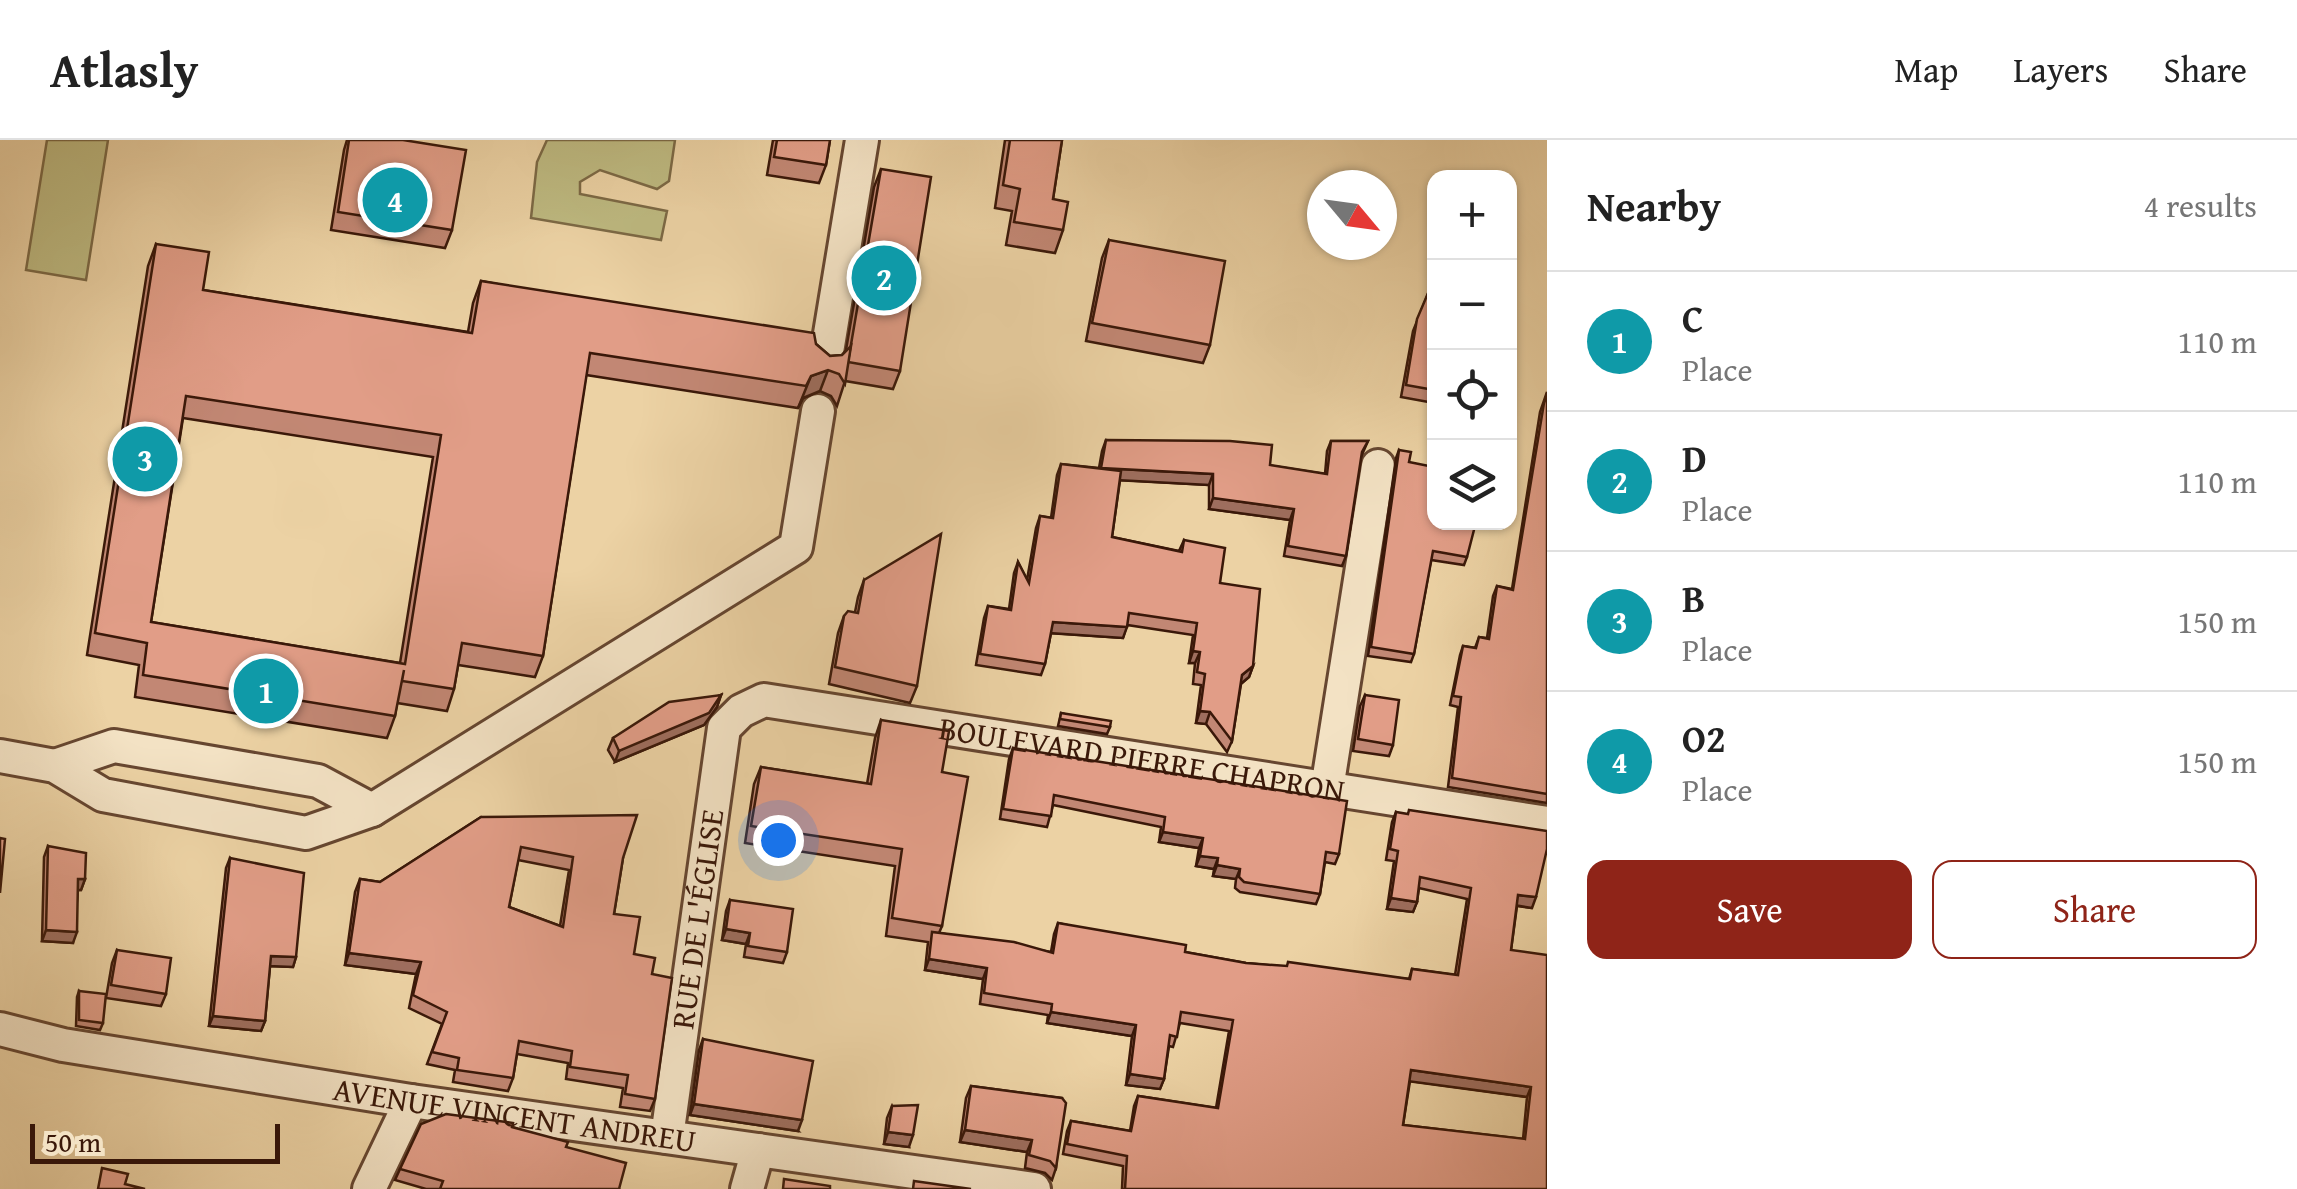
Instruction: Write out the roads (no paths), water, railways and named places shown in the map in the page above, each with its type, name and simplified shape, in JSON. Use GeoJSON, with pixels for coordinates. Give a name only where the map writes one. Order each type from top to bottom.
{"type":"FeatureCollection","features":[{"type":"Feature","properties":{"kind":"street"},"geometry":{"type":"LineString","coordinates":[[826,358],[862,140]]}},
{"type":"Feature","properties":{"kind":"street"},"geometry":{"type":"LineString","coordinates":[[0,756],[55,766],[103,795],[306,833],[372,810],[796,547],[818,411]]}},
{"type":"Feature","properties":{"kind":"street"},"geometry":{"type":"LineString","coordinates":[[1327,788],[1378,466]]}},
{"type":"Feature","properties":{"kind":"street","name":"BOULEVARD PIERRE CHAPRON"},"geometry":{"type":"LineString","coordinates":[[741,710],[764,700],[1547,824]]}},
{"type":"Feature","properties":{"kind":"street","name":"RUE DE L'ÉGLISE"},"geometry":{"type":"LineString","coordinates":[[667,1136],[724,728],[741,710]]}},
{"type":"Feature","properties":{"kind":"street"},"geometry":{"type":"LineString","coordinates":[[55,766],[114,746],[318,781],[372,810]]}},
{"type":"Feature","properties":{"kind":"street","name":"AVENUE VINCENT ANDREU"},"geometry":{"type":"LineString","coordinates":[[0,1029],[63,1045],[412,1101],[1034,1189]]}},
{"type":"Feature","properties":{"kind":"street"},"geometry":{"type":"LineString","coordinates":[[369,1189],[412,1101]]}},
{"type":"Feature","properties":{"kind":"street"},"geometry":{"type":"LineString","coordinates":[[747,1189],[758,1150]]}},
{"type":"Feature","properties":{"kind":"place","name":"O2"},"geometry":{"type":"Point","coordinates":[395,200]}},
{"type":"Feature","properties":{"kind":"place","name":"D"},"geometry":{"type":"Point","coordinates":[884,278]}},
{"type":"Feature","properties":{"kind":"place","name":"B"},"geometry":{"type":"Point","coordinates":[145,459]}},
{"type":"Feature","properties":{"kind":"place","name":"C"},"geometry":{"type":"Point","coordinates":[266,691]}}]}
